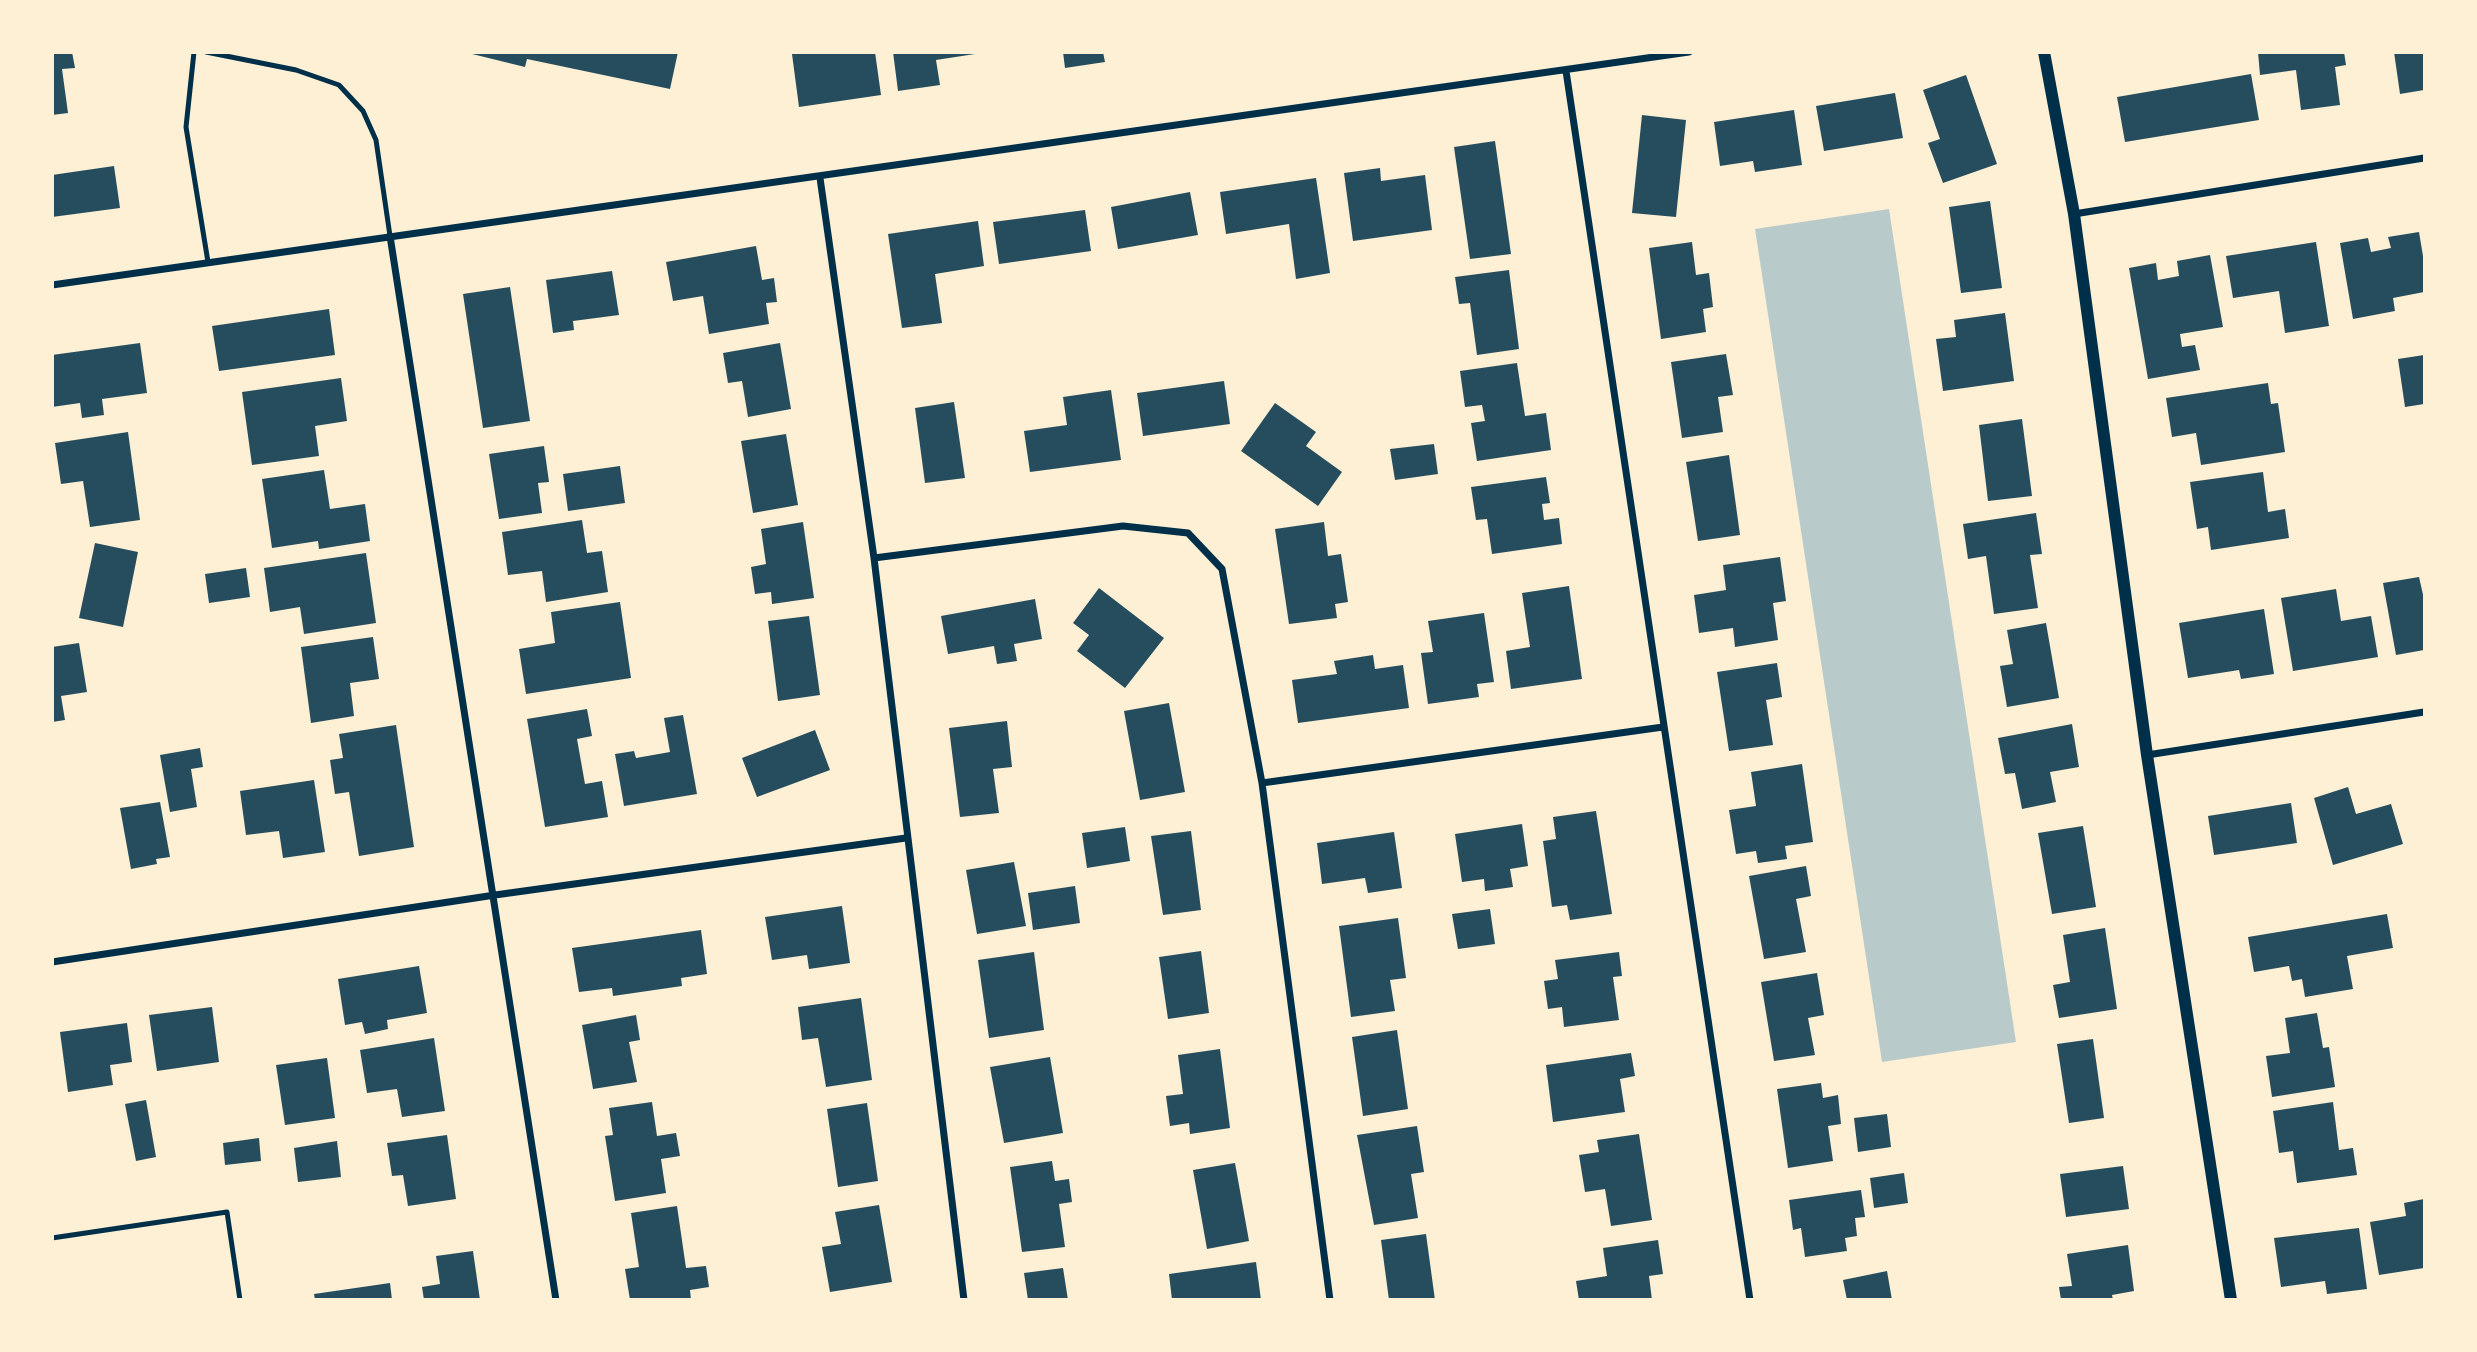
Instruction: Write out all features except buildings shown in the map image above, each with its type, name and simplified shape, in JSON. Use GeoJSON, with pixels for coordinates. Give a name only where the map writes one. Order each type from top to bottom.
{"type":"FeatureCollection","features":[{"type":"Feature","properties":{"kind":"street"},"geometry":{"type":"LineString","coordinates":[[52,285],[820,178],[1689,52]]}},
{"type":"Feature","properties":{"kind":"street"},"geometry":{"type":"LineString","coordinates":[[2044,52],[2074,214],[2147,755],[2231,1300]]}},
{"type":"Feature","properties":{"kind":"street"},"geometry":{"type":"LineString","coordinates":[[1566,71],[1750,1300]]}},
{"type":"Feature","properties":{"kind":"street"},"geometry":{"type":"LineString","coordinates":[[2074,214],[2424,158]]}},
{"type":"Feature","properties":{"kind":"street"},"geometry":{"type":"LineString","coordinates":[[820,178],[874,558],[964,1300]]}},
{"type":"Feature","properties":{"kind":"street"},"geometry":{"type":"LineString","coordinates":[[390,236],[495,895],[556,1300]]}},
{"type":"Feature","properties":{"kind":"street"},"geometry":{"type":"LineString","coordinates":[[874,558],[1124,526],[1188,533],[1222,569],[1262,783],[1330,1300]]}},
{"type":"Feature","properties":{"kind":"street"},"geometry":{"type":"LineString","coordinates":[[2147,755],[2424,712]]}},
{"type":"Feature","properties":{"kind":"street"},"geometry":{"type":"LineString","coordinates":[[1262,783],[1663,727]]}},
{"type":"Feature","properties":{"kind":"street"},"geometry":{"type":"LineString","coordinates":[[52,962],[495,895],[906,838]]}},
{"type":"Feature","properties":{"kind":"lane"},"geometry":{"type":"LineString","coordinates":[[194,52],[186,127],[208,262]]}},
{"type":"Feature","properties":{"kind":"lane"},"geometry":{"type":"LineString","coordinates":[[206,52],[296,70],[339,85],[363,111],[376,140],[390,236]]}},
{"type":"Feature","properties":{"kind":"lane"},"geometry":{"type":"LineString","coordinates":[[52,1238],[227,1212],[240,1300]]}},
{"type":"Feature","properties":{"kind":"shaded area"},"geometry":{"type":"Polygon","coordinates":[[[1889,209],[2016,1042],[1882,1062],[1755,229],[1889,209]]]}}]}
